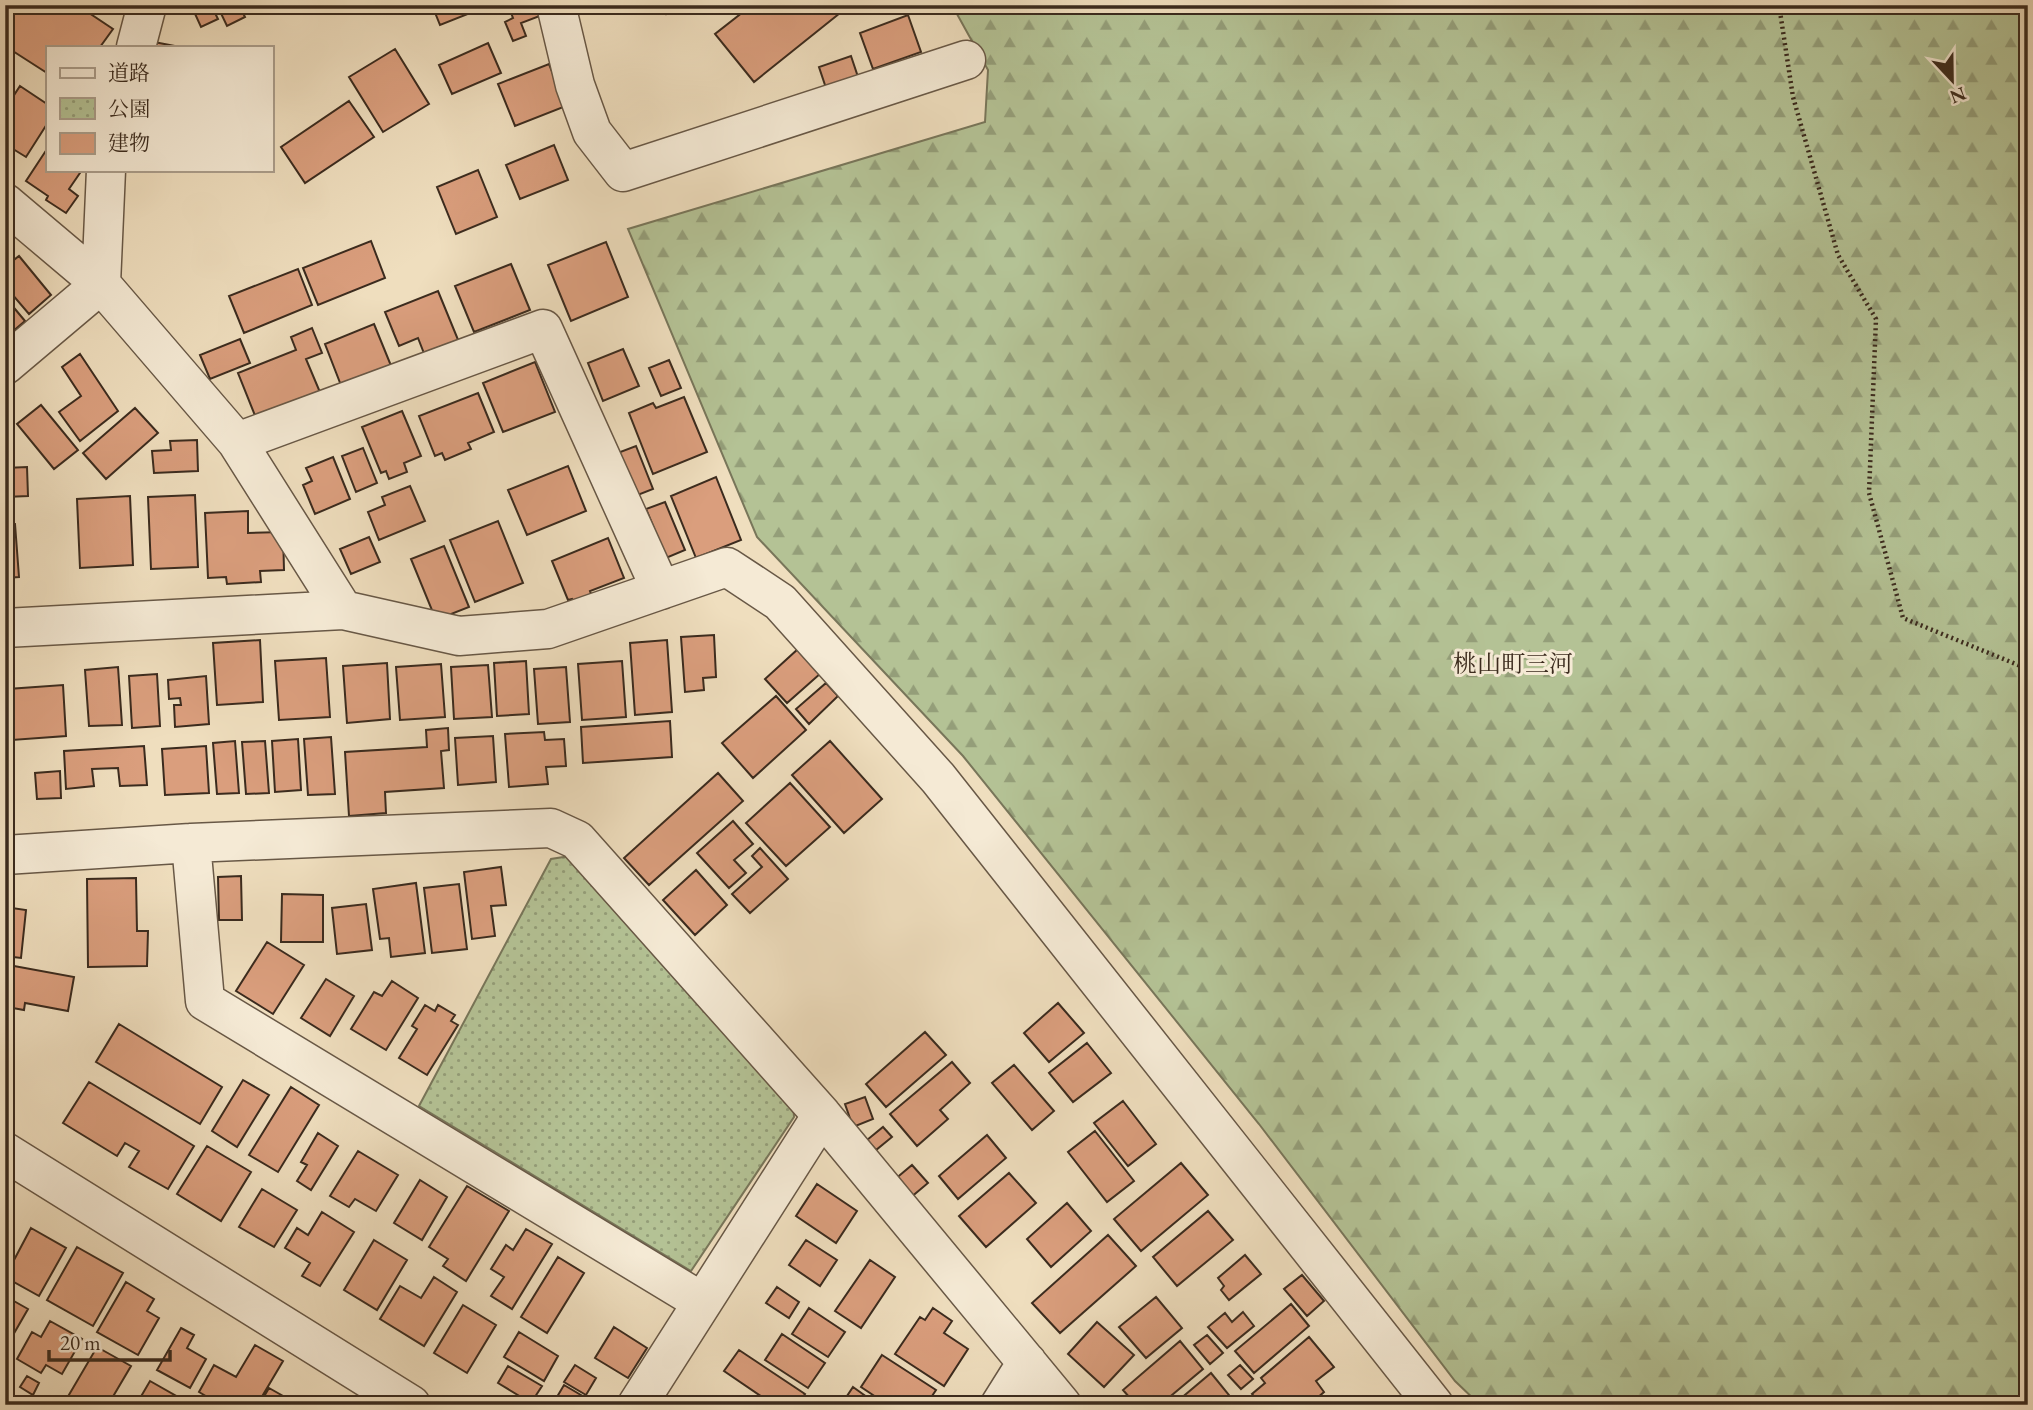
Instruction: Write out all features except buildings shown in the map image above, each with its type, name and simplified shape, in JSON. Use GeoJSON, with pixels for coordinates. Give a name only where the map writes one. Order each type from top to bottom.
{"type":"FeatureCollection","features":[{"type":"Feature","properties":{"kind":"street"},"geometry":{"type":"LineString","coordinates":[[135,46],[147,5]]}},
{"type":"Feature","properties":{"kind":"street"},"geometry":{"type":"LineString","coordinates":[[556,5],[567,59],[592,132],[623,173],[966,60]]}},
{"type":"Feature","properties":{"kind":"street"},"geometry":{"type":"LineString","coordinates":[[5,365],[101,284],[106,224],[106,172]]}},
{"type":"Feature","properties":{"kind":"street"},"geometry":{"type":"LineString","coordinates":[[8,207],[101,284],[237,442],[343,610]]}},
{"type":"Feature","properties":{"kind":"street"},"geometry":{"type":"LineString","coordinates":[[237,442],[543,329],[661,590]]}},
{"type":"Feature","properties":{"kind":"street"},"geometry":{"type":"LineString","coordinates":[[5,628],[343,610],[459,636],[548,629],[727,567],[780,602],[937,778],[1434,1405]]}},
{"type":"Feature","properties":{"kind":"street"},"geometry":{"type":"LineString","coordinates":[[5,855],[191,843],[551,828],[577,839],[822,1115],[1062,1405]]}},
{"type":"Feature","properties":{"kind":"street"},"geometry":{"type":"LineString","coordinates":[[191,843],[205,1001],[702,1302]]}},
{"type":"Feature","properties":{"kind":"street"},"geometry":{"type":"LineString","coordinates":[[637,1405],[822,1115]]}},
{"type":"Feature","properties":{"kind":"street"},"geometry":{"type":"LineString","coordinates":[[5,1152],[411,1405]]}},
{"type":"Feature","properties":{"kind":"street"},"geometry":{"type":"LineString","coordinates":[[1000,1405],[1027,1362]]}},
{"type":"Feature","properties":{"kind":"path"},"geometry":{"type":"LineString","coordinates":[[1780,5],[1793,97],[1838,255],[1876,319],[1870,493],[1903,618],[2028,669]]}},
{"type":"Feature","properties":{"kind":"green space"},"geometry":{"type":"Polygon","coordinates":[[[952,5],[2028,5],[2028,1405],[1480,1405],[1455,1381],[1259,1124],[963,756],[757,537],[628,229],[985,122],[988,70],[952,5]]]}},
{"type":"Feature","properties":{"kind":"green space"},"geometry":{"type":"Polygon","coordinates":[[[576,855],[793,1102],[794,1117],[691,1271],[419,1106],[551,859],[576,855]]]}},
{"type":"Feature","properties":{"kind":"district","name":"桃山町三河"},"geometry":{"type":"Point","coordinates":[1513,663]}}]}
